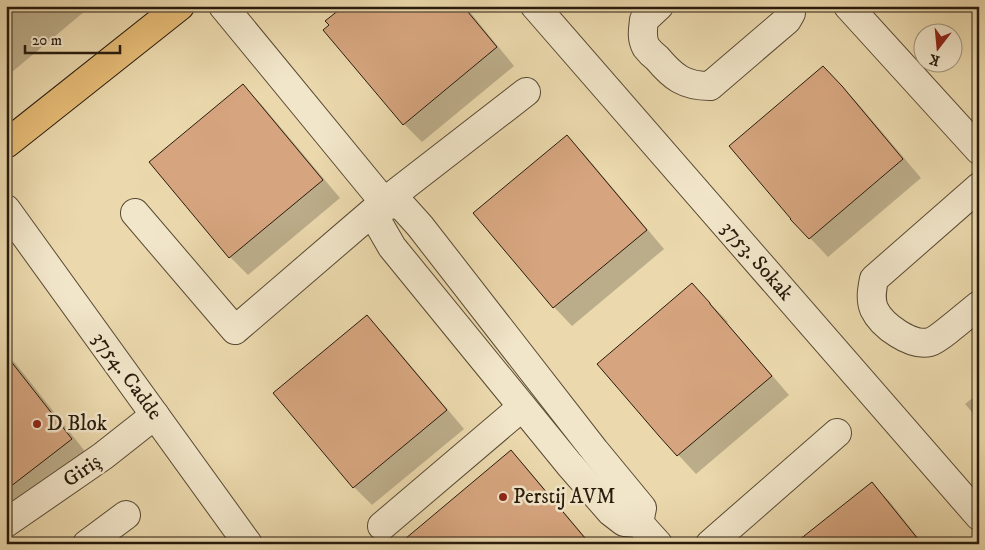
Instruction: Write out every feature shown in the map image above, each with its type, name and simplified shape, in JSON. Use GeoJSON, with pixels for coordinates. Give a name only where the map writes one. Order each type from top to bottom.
{"type":"FeatureCollection","features":[{"type":"Feature","properties":{"kind":"main road"},"geometry":{"type":"LineString","coordinates":[[6,144],[180,6]]}},
{"type":"Feature","properties":{"kind":"street"},"geometry":{"type":"LineString","coordinates":[[223,6],[384,202],[402,206],[420,226],[642,508],[639,523]]}},
{"type":"Feature","properties":{"kind":"street","name":"3753. Sokak"},"geometry":{"type":"LineString","coordinates":[[535,6],[979,516]]}},
{"type":"Feature","properties":{"kind":"street"},"geometry":{"type":"LineString","coordinates":[[660,6],[644,20],[642,34],[646,46],[668,71],[678,79],[698,86],[710,86],[787,20],[791,13],[791,6]]}},
{"type":"Feature","properties":{"kind":"street"},"geometry":{"type":"LineString","coordinates":[[848,6],[979,150]]}},
{"type":"Feature","properties":{"kind":"street"},"geometry":{"type":"LineString","coordinates":[[135,213],[235,330],[384,202],[526,92]]}},
{"type":"Feature","properties":{"kind":"street"},"geometry":{"type":"LineString","coordinates":[[979,187],[874,279],[871,295],[874,309],[886,325],[903,336],[921,343],[933,342],[979,305]]}},
{"type":"Feature","properties":{"kind":"street"},"geometry":{"type":"LineString","coordinates":[[384,202],[377,221],[392,247],[568,464],[611,512],[624,522],[639,523],[658,544]]}},
{"type":"Feature","properties":{"kind":"street","name":"3754. Cadde"},"geometry":{"type":"LineString","coordinates":[[6,209],[248,544]]}},
{"type":"Feature","properties":{"kind":"street"},"geometry":{"type":"LineString","coordinates":[[382,526],[522,407]]}},
{"type":"Feature","properties":{"kind":"street","name":"Giriş"},"geometry":{"type":"LineString","coordinates":[[6,523],[103,456],[156,415]]}},
{"type":"Feature","properties":{"kind":"street"},"geometry":{"type":"LineString","coordinates":[[710,544],[836,433]]}},
{"type":"Feature","properties":{"kind":"street"},"geometry":{"type":"LineString","coordinates":[[87,544],[126,515]]}},
{"type":"Feature","properties":{"kind":"building"},"geometry":{"type":"Polygon","coordinates":[[[344,6],[463,6],[497,47],[403,125],[323,30],[329,25],[325,21],[344,6]]]}},
{"type":"Feature","properties":{"kind":"building"},"geometry":{"type":"Polygon","coordinates":[[[823,66],[903,159],[809,239],[729,146],[823,66]]]}},
{"type":"Feature","properties":{"kind":"building"},"geometry":{"type":"Polygon","coordinates":[[[243,84],[323,180],[229,258],[149,162],[243,84]]]}},
{"type":"Feature","properties":{"kind":"building"},"geometry":{"type":"Polygon","coordinates":[[[567,135],[647,230],[553,308],[473,213],[567,135]]]}},
{"type":"Feature","properties":{"kind":"building"},"geometry":{"type":"Polygon","coordinates":[[[692,283],[772,376],[677,456],[597,364],[692,283]]]}},
{"type":"Feature","properties":{"kind":"building"},"geometry":{"type":"Polygon","coordinates":[[[367,315],[447,410],[353,488],[273,393],[367,315]]]}},
{"type":"Feature","properties":{"kind":"building","name":"D Blok"},"geometry":{"type":"Polygon","coordinates":[[[6,355],[72,439],[6,490],[6,355]]]}},
{"type":"Feature","properties":{"kind":"building","name":"Perstij AVM"},"geometry":{"type":"Polygon","coordinates":[[[511,450],[590,544],[399,544],[511,450]]]}},
{"type":"Feature","properties":{"kind":"building"},"geometry":{"type":"Polygon","coordinates":[[[872,482],[922,544],[794,544],[872,482]]]}},
{"type":"Feature","properties":{"kind":"place","name":"D Blok"},"geometry":{"type":"Point","coordinates":[37,424]}},
{"type":"Feature","properties":{"kind":"place","name":"Perstij AVM"},"geometry":{"type":"Point","coordinates":[503,497]}}]}
